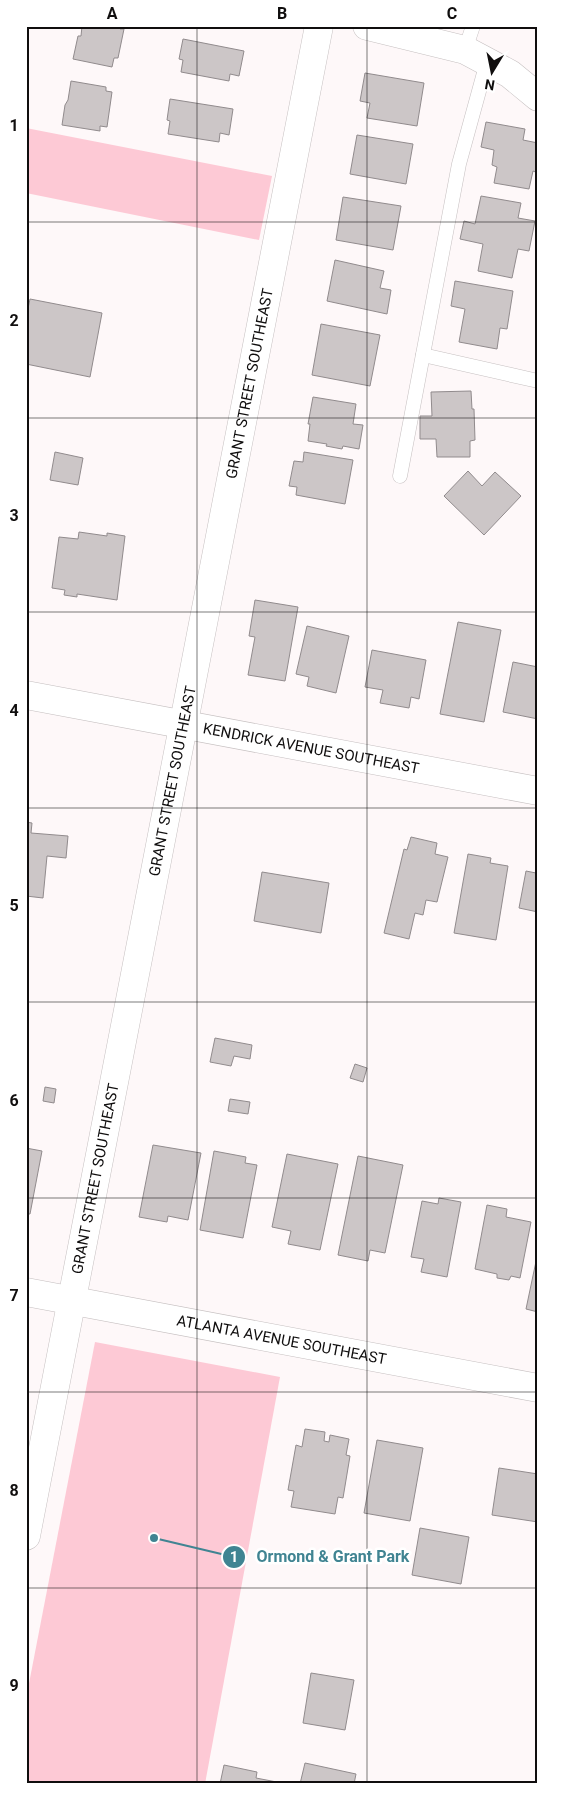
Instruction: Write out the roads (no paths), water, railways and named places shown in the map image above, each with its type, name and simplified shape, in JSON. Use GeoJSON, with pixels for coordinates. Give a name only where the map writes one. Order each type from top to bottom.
{"type":"FeatureCollection","features":[{"type":"Feature","properties":{"kind":"street","name":"GRANT STREET SOUTHEAST"},"geometry":{"type":"LineString","coordinates":[[26,1536],[319,26]]}},
{"type":"Feature","properties":{"kind":"street"},"geometry":{"type":"LineString","coordinates":[[367,26],[475,46],[538,97]]}},
{"type":"Feature","properties":{"kind":"street","name":"KENDRICK AVENUE SOUTHEAST"},"geometry":{"type":"LineString","coordinates":[[26,694],[538,791]]}},
{"type":"Feature","properties":{"kind":"street","name":"ATLANTA AVENUE SOUTHEAST"},"geometry":{"type":"LineString","coordinates":[[26,1292],[538,1388]]}},
{"type":"Feature","properties":{"kind":"lane"},"geometry":{"type":"LineString","coordinates":[[400,476],[459,164],[475,46]]}},
{"type":"Feature","properties":{"kind":"lane"},"geometry":{"type":"LineString","coordinates":[[423,355],[538,381]]}},
{"type":"Feature","properties":{"kind":"place","name":"Ormond & Grant Park"},"geometry":{"type":"Point","coordinates":[154,1538]}}]}
